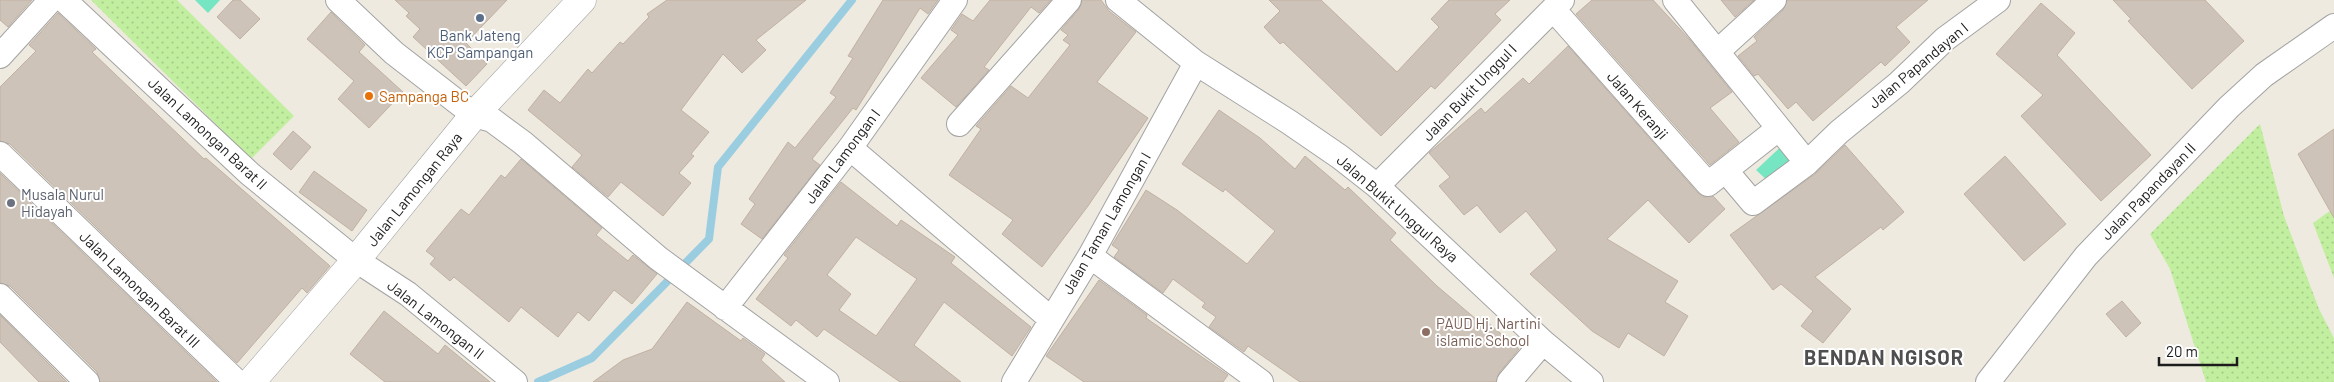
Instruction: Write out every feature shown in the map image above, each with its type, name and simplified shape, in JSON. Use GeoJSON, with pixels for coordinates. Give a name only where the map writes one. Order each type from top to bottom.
{"type":"FeatureCollection","features":[{"type":"Feature","properties":{"kind":"street"},"geometry":{"type":"LineString","coordinates":[[0,56],[51,0]]}},
{"type":"Feature","properties":{"kind":"street","name":"Jalan Lamongan Barat II"},"geometry":{"type":"LineString","coordinates":[[64,0],[250,174],[356,260]]}},
{"type":"Feature","properties":{"kind":"street"},"geometry":{"type":"LineString","coordinates":[[338,0],[394,53],[474,116],[492,120],[523,143],[658,258],[827,382]]}},
{"type":"Feature","properties":{"kind":"street","name":"Jalan Lamongan Raya"},"geometry":{"type":"LineString","coordinates":[[251,382],[356,260],[474,116],[582,0]]}},
{"type":"Feature","properties":{"kind":"street","name":"Jalan Lamongan I"},"geometry":{"type":"LineString","coordinates":[[725,308],[850,148],[955,0]]}},
{"type":"Feature","properties":{"kind":"street"},"geometry":{"type":"LineString","coordinates":[[959,124],[1069,0]]}},
{"type":"Feature","properties":{"kind":"street","name":"Jalan Bukit Unggul Raya"},"geometry":{"type":"LineString","coordinates":[[1118,0],[1196,63],[1290,122],[1377,186],[1543,342],[1591,382]]}},
{"type":"Feature","properties":{"kind":"street"},"geometry":{"type":"LineString","coordinates":[[1675,0],[1807,163],[1753,203],[1726,171]]}},
{"type":"Feature","properties":{"kind":"street"},"geometry":{"type":"LineString","coordinates":[[1718,52],[1774,0]]}},
{"type":"Feature","properties":{"kind":"street","name":"Jalan Papandayan I"},"geometry":{"type":"LineString","coordinates":[[1807,163],[1862,112],[1899,83],[1945,39],[1998,0]]}},
{"type":"Feature","properties":{"kind":"street","name":"Jalan Keranji"},"geometry":{"type":"LineString","coordinates":[[1558,4],[1708,184],[1778,129]]}},
{"type":"Feature","properties":{"kind":"street","name":"Jalan Bukit Unggul I"},"geometry":{"type":"LineString","coordinates":[[1377,186],[1558,4]]}},
{"type":"Feature","properties":{"kind":"street","name":"Jalan Papandayan II"},"geometry":{"type":"LineString","coordinates":[[1988,382],[2086,256],[2228,107],[2264,75],[2334,26]]}},
{"type":"Feature","properties":{"kind":"street","name":"Jalan Taman Lamongan I"},"geometry":{"type":"LineString","coordinates":[[1024,378],[1051,320],[1090,256],[1196,63]]}},
{"type":"Feature","properties":{"kind":"street"},"geometry":{"type":"LineString","coordinates":[[850,148],[1051,320]]}},
{"type":"Feature","properties":{"kind":"street","name":"Jalan Lamongan Barat III"},"geometry":{"type":"LineString","coordinates":[[0,154],[237,382]]}},
{"type":"Feature","properties":{"kind":"street"},"geometry":{"type":"LineString","coordinates":[[1090,256],[1261,382]]}},
{"type":"Feature","properties":{"kind":"street","name":"Jalan Lamongan II"},"geometry":{"type":"LineString","coordinates":[[356,260],[408,294],[510,378]]}},
{"type":"Feature","properties":{"kind":"street"},"geometry":{"type":"LineString","coordinates":[[0,296],[87,382]]}},
{"type":"Feature","properties":{"kind":"street"},"geometry":{"type":"LineString","coordinates":[[1509,382],[1543,342]]}},
{"type":"Feature","properties":{"kind":"green space"},"geometry":{"type":"Polygon","coordinates":[[[91,0],[177,0],[294,116],[251,159],[91,0]]]}},
{"type":"Feature","properties":{"kind":"green space"},"geometry":{"type":"Polygon","coordinates":[[[195,0],[220,0],[208,13],[195,0]]]}},
{"type":"Feature","properties":{"kind":"green space"},"geometry":{"type":"Polygon","coordinates":[[[2260,124],[2284,216],[2319,309],[2334,338],[2334,382],[2206,382],[2170,269],[2150,234],[2260,124]]]}},
{"type":"Feature","properties":{"kind":"green space"},"geometry":{"type":"Polygon","coordinates":[[[1787,141],[1802,160],[1770,183],[1756,170],[1787,141]]]}},
{"type":"Feature","properties":{"kind":"green space"},"geometry":{"type":"Polygon","coordinates":[[[2334,208],[2334,278],[2313,223],[2334,208]]]}},
{"type":"Feature","properties":{"kind":"building"},"geometry":{"type":"Polygon","coordinates":[[[0,0],[32,0],[8,27],[0,20],[0,0]]]}},
{"type":"Feature","properties":{"kind":"building"},"geometry":{"type":"Polygon","coordinates":[[[233,0],[240,0],[260,19],[240,39],[217,17],[233,0]]]}},
{"type":"Feature","properties":{"kind":"building"},"geometry":{"type":"Polygon","coordinates":[[[395,0],[507,0],[466,43],[487,64],[466,86],[413,37],[420,29],[406,16],[409,13],[395,0]]]}},
{"type":"Feature","properties":{"kind":"building"},"geometry":{"type":"Polygon","coordinates":[[[667,0],[806,0],[756,40],[766,50],[742,73],[723,54],[681,110],[709,132],[691,154],[694,156],[679,173],[691,183],[663,216],[621,182],[608,197],[572,167],[582,155],[528,110],[544,90],[560,103],[588,69],[592,73],[620,42],[623,44],[649,17],[647,14],[667,0]]]}},
{"type":"Feature","properties":{"kind":"building"},"geometry":{"type":"Polygon","coordinates":[[[883,0],[938,0],[928,14],[920,8],[856,110],[853,108],[812,159],[820,165],[762,239],[741,224],[755,204],[749,199],[788,142],[795,148],[836,97],[830,93],[853,58],[848,56],[883,0]]]}},
{"type":"Feature","properties":{"kind":"building"},"geometry":{"type":"Polygon","coordinates":[[[990,0],[1051,0],[1039,13],[1031,7],[984,67],[989,70],[956,107],[921,78],[958,35],[951,30],[962,14],[973,21],[990,0]]]}},
{"type":"Feature","properties":{"kind":"building"},"geometry":{"type":"Polygon","coordinates":[[[1082,0],[1101,0],[1109,11],[1136,32],[1097,82],[1148,118],[1088,206],[1042,267],[1002,234],[1013,220],[949,175],[981,129],[976,126],[1011,86],[1028,98],[1070,45],[1063,40],[1068,35],[1061,30],[1079,9],[1082,0]]]}},
{"type":"Feature","properties":{"kind":"building"},"geometry":{"type":"Polygon","coordinates":[[[1269,0],[1321,0],[1397,72],[1439,27],[1431,19],[1449,0],[1510,0],[1495,14],[1501,20],[1435,89],[1431,86],[1381,136],[1283,42],[1280,44],[1264,27],[1280,11],[1269,0]]]}},
{"type":"Feature","properties":{"kind":"building"},"geometry":{"type":"Polygon","coordinates":[[[1592,0],[1653,0],[1690,40],[1732,92],[1710,108],[1739,142],[1710,165],[1576,14],[1592,0]]]}},
{"type":"Feature","properties":{"kind":"building"},"geometry":{"type":"Polygon","coordinates":[[[1721,0],[1754,0],[1735,17],[1721,0]]]}},
{"type":"Feature","properties":{"kind":"building"},"geometry":{"type":"Polygon","coordinates":[[[1787,0],[1928,0],[1896,27],[1910,42],[1885,66],[1881,62],[1813,121],[1796,102],[1788,109],[1758,74],[1754,76],[1738,56],[1757,41],[1754,37],[1783,10],[1787,0]]]}},
{"type":"Feature","properties":{"kind":"building"},"geometry":{"type":"Polygon","coordinates":[[[2113,0],[2205,0],[2244,41],[2192,89],[2128,21],[2131,19],[2113,0]]]}},
{"type":"Feature","properties":{"kind":"building"},"geometry":{"type":"Polygon","coordinates":[[[2041,3],[2075,33],[2057,55],[2151,155],[2101,201],[2021,116],[2043,95],[1996,54],[2041,3]]]}},
{"type":"Feature","properties":{"kind":"building"},"geometry":{"type":"Polygon","coordinates":[[[331,12],[365,45],[359,52],[403,92],[369,128],[338,99],[354,81],[307,39],[331,12]]]}},
{"type":"Feature","properties":{"kind":"building"},"geometry":{"type":"Polygon","coordinates":[[[58,13],[96,49],[92,52],[204,159],[206,158],[330,266],[307,293],[302,288],[237,363],[10,144],[0,141],[0,87],[36,51],[29,45],[58,13]]]}},
{"type":"Feature","properties":{"kind":"building"},"geometry":{"type":"Polygon","coordinates":[[[1568,46],[1698,193],[1704,197],[1713,196],[1725,209],[1689,243],[1648,200],[1607,239],[1678,281],[1665,302],[1688,316],[1664,356],[1628,333],[1619,348],[1592,331],[1530,274],[1557,250],[1526,211],[1500,233],[1477,205],[1464,215],[1439,186],[1450,177],[1429,153],[1481,108],[1485,113],[1523,78],[1529,84],[1568,46]]]}},
{"type":"Feature","properties":{"kind":"building"},"geometry":{"type":"Polygon","coordinates":[[[1219,110],[1260,138],[1295,169],[1305,156],[1345,190],[1348,187],[1396,233],[1390,240],[1437,286],[1483,325],[1486,321],[1519,349],[1499,373],[1496,382],[1300,382],[1248,346],[1244,352],[1209,327],[1216,317],[1202,307],[1205,303],[1173,279],[1163,293],[1114,257],[1119,250],[1112,245],[1146,190],[1177,210],[1247,264],[1275,231],[1225,189],[1223,192],[1182,164],[1219,110]]]}},
{"type":"Feature","properties":{"kind":"building"},"geometry":{"type":"Polygon","coordinates":[[[2334,129],[2334,218],[2298,154],[2334,129]]]}},
{"type":"Feature","properties":{"kind":"building"},"geometry":{"type":"Polygon","coordinates":[[[293,131],[311,147],[291,170],[273,154],[293,131]]]}},
{"type":"Feature","properties":{"kind":"building"},"geometry":{"type":"Polygon","coordinates":[[[1845,145],[1904,212],[1883,230],[1881,227],[1815,277],[1851,309],[1823,343],[1801,326],[1813,311],[1781,284],[1773,290],[1730,235],[1815,174],[1845,145]]]}},
{"type":"Feature","properties":{"kind":"building"},"geometry":{"type":"Polygon","coordinates":[[[2005,156],[2066,224],[2024,261],[1964,194],[2005,156]]]}},
{"type":"Feature","properties":{"kind":"building"},"geometry":{"type":"Polygon","coordinates":[[[521,159],[602,228],[596,235],[628,261],[633,255],[657,274],[632,304],[614,290],[589,321],[578,312],[558,337],[521,307],[509,322],[454,277],[450,281],[430,264],[435,258],[426,251],[461,209],[469,215],[501,175],[505,178],[521,159]]]}},
{"type":"Feature","properties":{"kind":"building"},"geometry":{"type":"Polygon","coordinates":[[[314,171],[367,210],[352,231],[299,192],[314,171]]]}},
{"type":"Feature","properties":{"kind":"building"},"geometry":{"type":"Polygon","coordinates":[[[0,173],[217,382],[100,382],[97,372],[10,286],[0,283],[0,173]]]}},
{"type":"Feature","properties":{"kind":"building"},"geometry":{"type":"Polygon","coordinates":[[[841,182],[897,226],[901,220],[955,257],[951,263],[1031,327],[1012,356],[944,302],[914,345],[961,382],[900,382],[824,329],[817,337],[796,320],[791,326],[756,299],[788,258],[784,255],[841,182]],[[856,237],[827,275],[851,294],[839,310],[876,336],[917,279],[856,237]]]}},
{"type":"Feature","properties":{"kind":"building"},"geometry":{"type":"Polygon","coordinates":[[[1099,280],[1147,315],[1146,318],[1228,375],[1223,382],[1084,382],[1046,356],[1099,280]]]}},
{"type":"Feature","properties":{"kind":"building"},"geometry":{"type":"Polygon","coordinates":[[[2122,301],[2141,323],[2126,337],[2106,314],[2122,301]]]}},
{"type":"Feature","properties":{"kind":"building"},"geometry":{"type":"Polygon","coordinates":[[[687,302],[741,341],[743,338],[765,354],[761,360],[785,382],[593,382],[623,360],[652,349],[687,302]]]}},
{"type":"Feature","properties":{"kind":"building"},"geometry":{"type":"Polygon","coordinates":[[[384,311],[438,354],[445,345],[490,382],[385,382],[350,354],[384,311]]]}},
{"type":"Feature","properties":{"kind":"building"},"geometry":{"type":"Polygon","coordinates":[[[0,315],[67,382],[39,382],[0,342],[0,315]]]}},
{"type":"Feature","properties":{"kind":"waterway"},"geometry":{"type":"LineString","coordinates":[[538,382],[592,358],[709,239],[718,167],[852,0]]}},
{"type":"Feature","properties":{"kind":"place","name":"Bank Jateng KCP Sampangan"},"geometry":{"type":"Point","coordinates":[480,18]}},
{"type":"Feature","properties":{"kind":"place","name":"Sampanga BC"},"geometry":{"type":"Point","coordinates":[369,96]}},
{"type":"Feature","properties":{"kind":"place","name":"Musala Nurul Hidayah"},"geometry":{"type":"Point","coordinates":[11,203]}},
{"type":"Feature","properties":{"kind":"place","name":"PAUD Hj. Nartini islamic School"},"geometry":{"type":"Point","coordinates":[1426,332]}},
{"type":"Feature","properties":{"kind":"district","name":"BENDAN NGISOR"},"geometry":{"type":"Point","coordinates":[1884,357]}}]}
